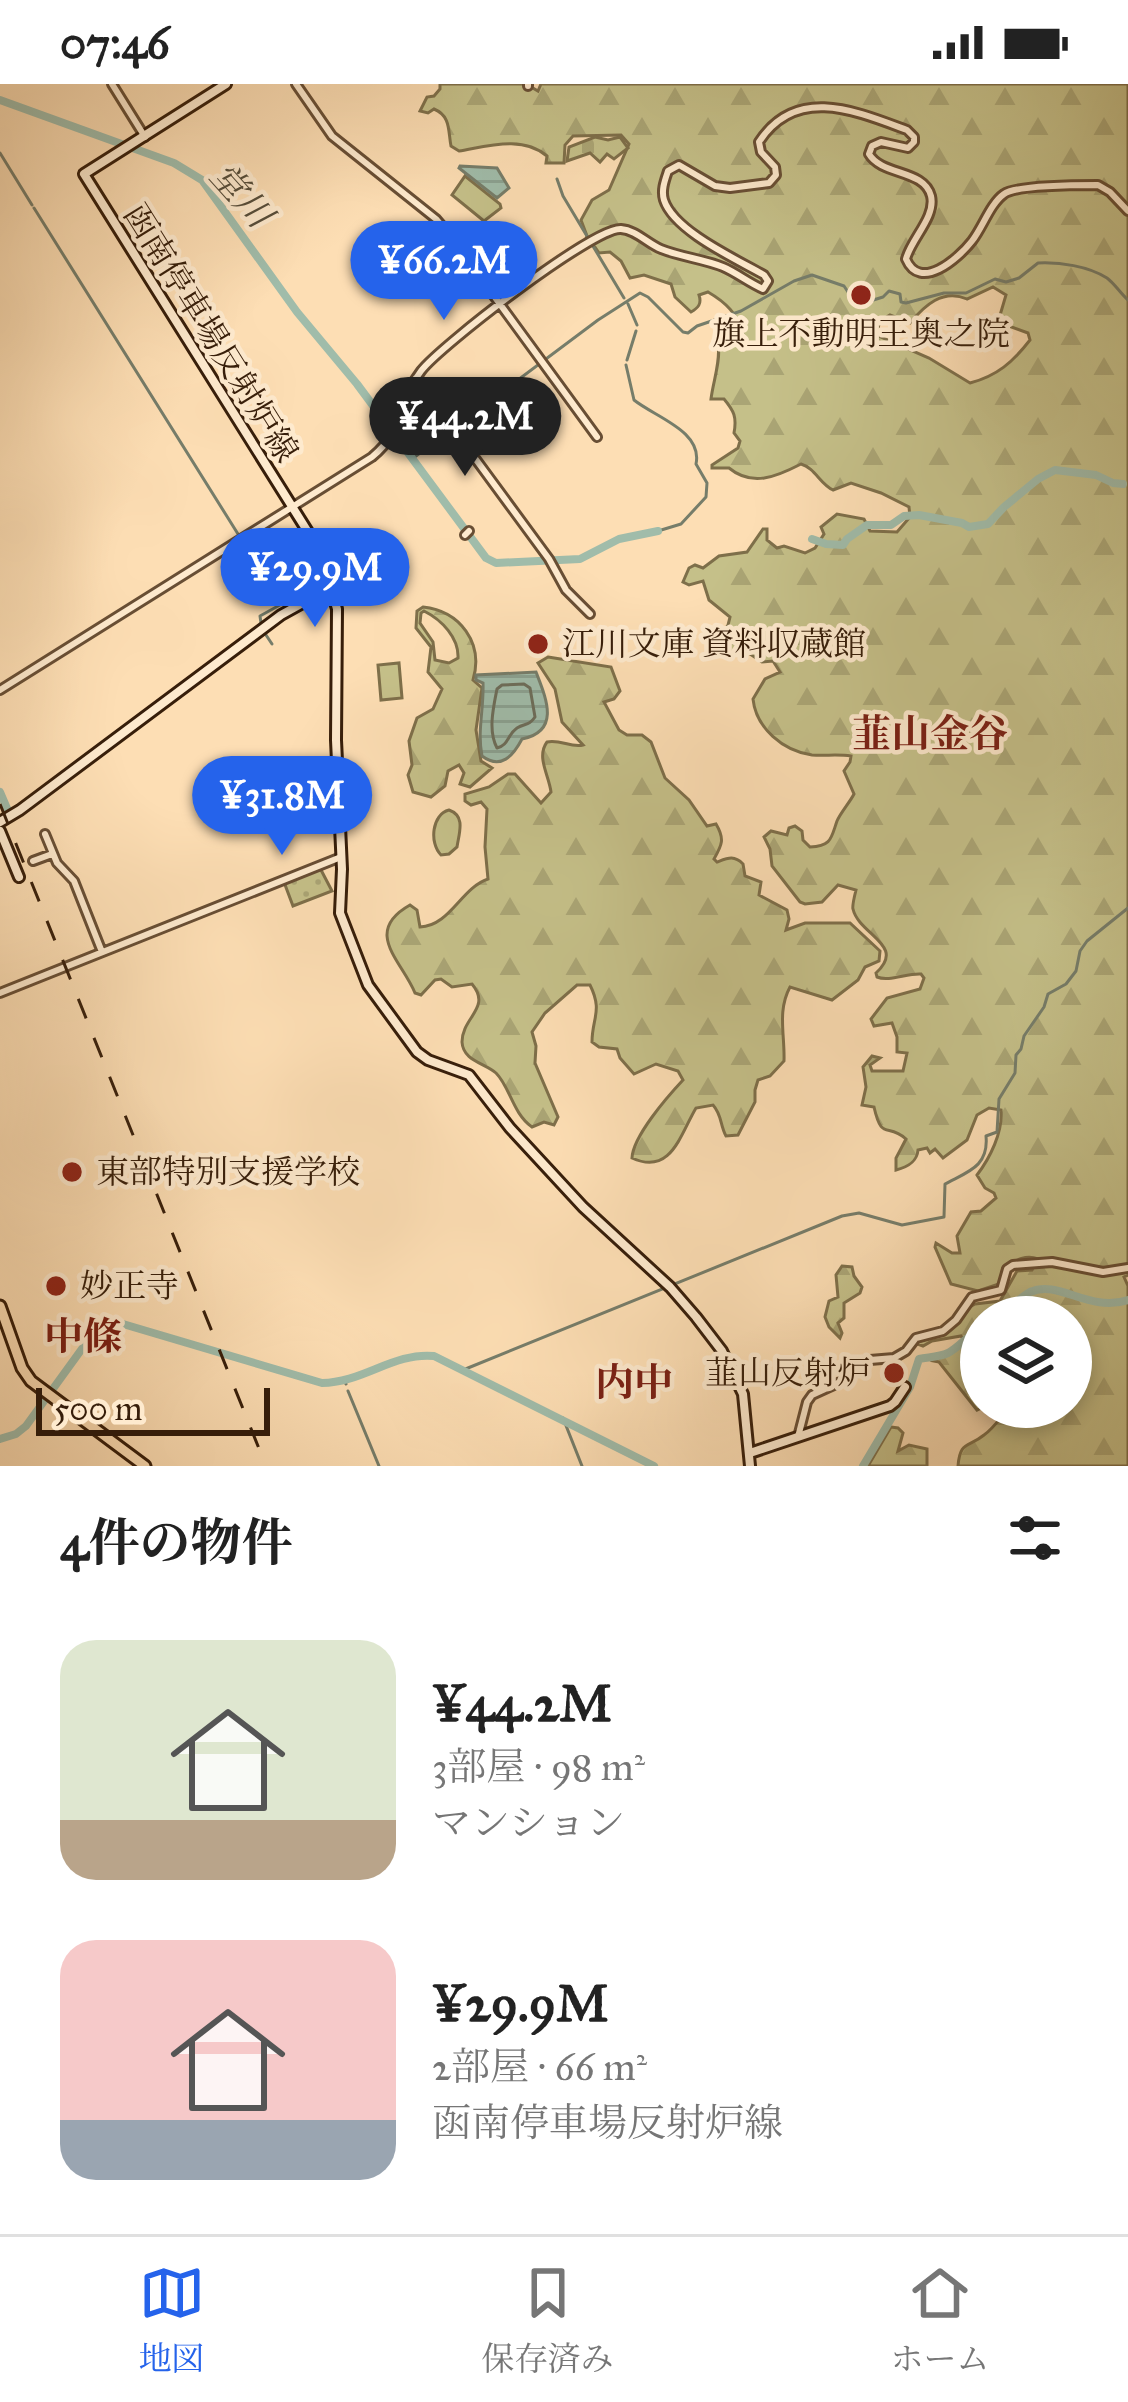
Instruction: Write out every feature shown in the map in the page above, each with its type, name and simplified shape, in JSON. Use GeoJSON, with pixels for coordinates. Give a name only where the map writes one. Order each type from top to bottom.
{"type":"FeatureCollection","features":[{"type":"Feature","properties":{"kind":"highway"},"geometry":{"type":"LineString","coordinates":[[0,1306],[24,1373],[145,1466]]}},
{"type":"Feature","properties":{"kind":"main road","name":"函南停車場反射炉線"},"geometry":{"type":"LineString","coordinates":[[226,84],[84,174],[324,562],[337,613],[340,918],[372,992],[418,1052],[469,1075],[583,1207],[669,1285],[722,1351],[739,1384],[750,1466]]}},
{"type":"Feature","properties":{"kind":"main road"},"geometry":{"type":"LineString","coordinates":[[0,822],[281,615],[355,574]]}},
{"type":"Feature","properties":{"kind":"main road"},"geometry":{"type":"LineString","coordinates":[[0,832],[19,877]]}},
{"type":"Feature","properties":{"kind":"main road"},"geometry":{"type":"LineString","coordinates":[[749,1453],[893,1404],[904,1387]]}},
{"type":"Feature","properties":{"kind":"street"},"geometry":{"type":"LineString","coordinates":[[112,84],[145,137]]}},
{"type":"Feature","properties":{"kind":"street"},"geometry":{"type":"LineString","coordinates":[[296,84],[332,136],[436,218],[597,437]]}},
{"type":"Feature","properties":{"kind":"street"},"geometry":{"type":"LineString","coordinates":[[0,690],[372,457],[394,434],[409,391],[428,363],[555,263],[603,234],[631,231],[658,248],[733,271],[763,289],[764,275],[681,224],[664,200],[666,175],[679,165],[716,186],[769,183],[776,176],[776,167],[758,142],[792,112],[810,107],[854,111],[912,134],[914,142],[908,148],[881,142],[869,154],[876,164],[919,181],[930,194],[930,210],[907,255],[916,273],[932,272],[958,255],[999,199],[1012,190],[1098,185],[1128,211]]}},
{"type":"Feature","properties":{"kind":"street"},"geometry":{"type":"LineString","coordinates":[[416,378],[570,595],[590,614]]}},
{"type":"Feature","properties":{"kind":"street"},"geometry":{"type":"LineString","coordinates":[[45,834],[57,863],[74,881],[103,952]]}},
{"type":"Feature","properties":{"kind":"street"},"geometry":{"type":"LineString","coordinates":[[33,861],[52,854]]}},
{"type":"Feature","properties":{"kind":"street"},"geometry":{"type":"LineString","coordinates":[[0,993],[341,856]]}},
{"type":"Feature","properties":{"kind":"street"},"geometry":{"type":"LineString","coordinates":[[798,1437],[812,1395],[842,1382],[870,1360],[894,1358],[916,1338],[947,1329],[969,1299],[1003,1288],[1012,1265],[1052,1262],[1103,1271],[1128,1268]]}},
{"type":"Feature","properties":{"kind":"green space"},"geometry":{"type":"Polygon","coordinates":[[[440,84],[526,84],[538,91],[541,84],[1128,84],[1128,1275],[1124,1277],[1128,1286],[1128,1466],[958,1466],[963,1449],[992,1428],[1092,1428],[1092,1296],[1003,1296],[1017,1271],[1032,1270],[1038,1259],[1033,1258],[1003,1268],[999,1284],[978,1291],[951,1284],[936,1243],[960,1253],[957,1236],[971,1212],[981,1211],[996,1198],[977,1175],[995,1144],[1001,1110],[989,1108],[977,1115],[967,1140],[943,1158],[935,1149],[930,1153],[927,1148],[918,1150],[911,1163],[896,1170],[896,1158],[906,1139],[883,1128],[874,1107],[862,1105],[863,1067],[872,1056],[880,1058],[870,1065],[872,1071],[903,1071],[907,1053],[897,1052],[892,1023],[874,1026],[871,1019],[887,998],[920,989],[924,978],[921,974],[877,977],[886,955],[857,918],[853,907],[856,890],[838,885],[822,902],[800,902],[772,866],[764,837],[771,831],[787,835],[795,826],[810,847],[827,843],[854,794],[844,771],[851,756],[801,753],[773,736],[759,719],[753,699],[765,679],[780,672],[773,661],[762,662],[744,650],[714,655],[711,649],[730,617],[709,600],[703,581],[683,582],[695,565],[703,568],[719,556],[747,552],[763,529],[777,548],[805,553],[815,548],[824,534],[821,527],[837,514],[864,519],[870,531],[897,532],[910,517],[909,507],[851,483],[833,490],[801,464],[755,479],[729,468],[712,468],[738,448],[740,441],[730,407],[724,399],[711,399],[718,345],[735,334],[734,315],[708,292],[699,295],[699,305],[691,312],[675,297],[671,284],[644,275],[630,278],[621,261],[610,252],[599,253],[585,241],[581,220],[592,200],[609,190],[629,144],[621,135],[573,136],[565,145],[564,163],[546,163],[547,156],[538,150],[516,144],[459,151],[451,146],[443,116],[434,109],[420,111],[427,97],[434,96],[440,84]],[[993,287],[967,299],[942,297],[910,323],[890,315],[880,321],[876,335],[929,358],[970,383],[1004,367],[1030,340],[1028,333],[998,322],[1006,295],[993,287]]]}},
{"type":"Feature","properties":{"kind":"green space"},"geometry":{"type":"Polygon","coordinates":[[[595,137],[620,137],[628,148],[614,159],[607,154],[600,162],[590,153],[567,161],[569,147],[595,137]]]}},
{"type":"Feature","properties":{"kind":"green space"},"geometry":{"type":"Polygon","coordinates":[[[465,176],[500,204],[484,221],[452,195],[465,176]]]}},
{"type":"Feature","properties":{"kind":"green space"},"geometry":{"type":"Polygon","coordinates":[[[423,607],[448,615],[472,642],[473,680],[482,688],[476,730],[481,761],[492,768],[470,787],[460,784],[464,773],[459,765],[448,771],[445,786],[431,797],[413,792],[408,775],[412,765],[409,741],[417,718],[433,709],[442,689],[428,672],[431,647],[416,628],[417,611],[423,607]],[[421,613],[420,623],[433,642],[435,660],[449,663],[458,658],[456,643],[431,615],[421,613]]]}},
{"type":"Feature","properties":{"kind":"green space"},"geometry":{"type":"Polygon","coordinates":[[[548,657],[611,667],[620,691],[604,702],[619,730],[651,742],[665,778],[707,826],[716,824],[719,829],[721,842],[714,859],[734,858],[743,864],[745,876],[761,882],[759,895],[787,910],[786,930],[805,923],[850,923],[880,951],[879,961],[865,967],[858,980],[832,1000],[790,987],[783,1014],[784,1061],[770,1076],[758,1080],[755,1102],[738,1135],[726,1136],[713,1105],[696,1108],[673,1150],[656,1162],[632,1158],[634,1149],[652,1117],[683,1080],[678,1071],[656,1064],[634,1074],[617,1049],[592,1042],[596,1008],[590,985],[577,985],[545,1013],[532,1032],[535,1063],[558,1117],[554,1125],[544,1122],[532,1127],[496,1073],[470,1058],[463,1048],[463,1033],[479,1000],[472,984],[452,987],[441,979],[421,995],[415,993],[387,936],[396,915],[410,905],[417,910],[420,927],[430,925],[488,879],[487,809],[481,802],[471,805],[465,801],[465,794],[515,774],[541,803],[551,792],[543,760],[547,742],[583,745],[562,722],[555,689],[538,663],[548,657]]]}},
{"type":"Feature","properties":{"kind":"green space"},"geometry":{"type":"Polygon","coordinates":[[[399,663],[402,698],[381,700],[378,665],[399,663]]]}},
{"type":"Feature","properties":{"kind":"green space"},"geometry":{"type":"Polygon","coordinates":[[[449,810],[460,821],[459,836],[457,847],[441,855],[434,830],[439,817],[449,810]]]}},
{"type":"Feature","properties":{"kind":"green space"},"geometry":{"type":"Polygon","coordinates":[[[320,868],[332,891],[293,906],[284,882],[320,868]]]}},
{"type":"Feature","properties":{"kind":"green space"},"geometry":{"type":"Polygon","coordinates":[[[842,1266],[852,1267],[862,1287],[844,1303],[844,1318],[838,1323],[840,1338],[825,1317],[829,1301],[838,1297],[836,1275],[842,1266]]]}},
{"type":"Feature","properties":{"kind":"green space"},"geometry":{"type":"Polygon","coordinates":[[[960,1318],[960,1336],[923,1346],[915,1343],[948,1332],[960,1318]]]}},
{"type":"Feature","properties":{"kind":"green space"},"geometry":{"type":"Polygon","coordinates":[[[960,1345],[960,1389],[934,1361],[960,1345]]]}},
{"type":"Feature","properties":{"kind":"green space"},"geometry":{"type":"Polygon","coordinates":[[[891,1427],[903,1433],[898,1451],[909,1445],[927,1449],[927,1466],[868,1466],[891,1427]]]}},
{"type":"Feature","properties":{"kind":"water"},"geometry":{"type":"Polygon","coordinates":[[[460,166],[497,168],[509,188],[497,198],[460,166]]]}},
{"type":"Feature","properties":{"kind":"water"},"geometry":{"type":"Polygon","coordinates":[[[536,672],[547,712],[542,729],[522,739],[506,759],[495,762],[482,756],[483,683],[476,675],[536,672]]]}},
{"type":"Feature","properties":{"kind":"waterway","name":"堂川"},"geometry":{"type":"LineString","coordinates":[[0,100],[174,163],[202,180],[486,558],[496,563],[580,559],[619,539],[658,531]]}},
{"type":"Feature","properties":{"kind":"waterway"},"geometry":{"type":"LineString","coordinates":[[0,153],[32,205]]}},
{"type":"Feature","properties":{"kind":"waterway"},"geometry":{"type":"LineString","coordinates":[[557,179],[624,298]]}},
{"type":"Feature","properties":{"kind":"waterway"},"geometry":{"type":"LineString","coordinates":[[34,208],[238,534]]}},
{"type":"Feature","properties":{"kind":"waterway"},"geometry":{"type":"LineString","coordinates":[[412,459],[640,293],[688,333],[812,275],[844,286],[850,295],[867,302],[889,291],[900,294],[901,302],[906,303],[944,293],[966,293],[995,279],[1019,278],[1038,263],[1055,263],[1099,274],[1128,300]]}},
{"type":"Feature","properties":{"kind":"waterway"},"geometry":{"type":"LineString","coordinates":[[628,304],[637,325]]}},
{"type":"Feature","properties":{"kind":"waterway"},"geometry":{"type":"LineString","coordinates":[[627,360],[636,331]]}},
{"type":"Feature","properties":{"kind":"waterway"},"geometry":{"type":"LineString","coordinates":[[626,365],[634,400],[685,434],[707,483],[706,497],[681,524],[658,531]]}},
{"type":"Feature","properties":{"kind":"waterway","name":"堂川"},"geometry":{"type":"LineString","coordinates":[[812,539],[843,545],[867,525],[891,525],[904,516],[969,527],[988,524],[1038,479],[1055,470],[1123,484]]}},
{"type":"Feature","properties":{"kind":"waterway"},"geometry":{"type":"LineString","coordinates":[[243,542],[281,602]]}},
{"type":"Feature","properties":{"kind":"waterway"},"geometry":{"type":"LineString","coordinates":[[261,623],[260,616],[325,580]]}},
{"type":"Feature","properties":{"kind":"waterway"},"geometry":{"type":"LineString","coordinates":[[264,632],[272,644]]}},
{"type":"Feature","properties":{"kind":"waterway"},"geometry":{"type":"LineString","coordinates":[[0,792],[9,813]]}},
{"type":"Feature","properties":{"kind":"waterway"},"geometry":{"type":"LineString","coordinates":[[463,1370],[842,1216],[859,1213],[902,1225],[944,1217],[945,1184],[975,1167],[984,1155],[986,1136],[997,1132],[999,1099],[1015,1073],[1024,1036],[1048,994],[1066,984],[1076,971],[1087,941],[1128,908]]}},
{"type":"Feature","properties":{"kind":"waterway"},"geometry":{"type":"LineString","coordinates":[[1025,1296],[1041,1289],[1076,1296]]}},
{"type":"Feature","properties":{"kind":"waterway"},"geometry":{"type":"LineString","coordinates":[[1092,1300],[1128,1300]]}},
{"type":"Feature","properties":{"kind":"waterway"},"geometry":{"type":"LineString","coordinates":[[0,1439],[26,1426],[92,1335],[123,1324],[322,1383],[405,1359],[434,1356],[654,1466]]}},
{"type":"Feature","properties":{"kind":"waterway"},"geometry":{"type":"LineString","coordinates":[[863,1466],[910,1387],[919,1359],[948,1353],[960,1344]]}},
{"type":"Feature","properties":{"kind":"waterway"},"geometry":{"type":"LineString","coordinates":[[344,1380],[346,1384]]}},
{"type":"Feature","properties":{"kind":"waterway"},"geometry":{"type":"LineString","coordinates":[[348,1391],[379,1466]]}},
{"type":"Feature","properties":{"kind":"waterway"},"geometry":{"type":"LineString","coordinates":[[563,1418],[582,1466]]}},
{"type":"Feature","properties":{"kind":"railway"},"geometry":{"type":"LineString","coordinates":[[0,804],[266,1466]]}},
{"type":"Feature","properties":{"kind":"place","name":"旗上不動明王奥之院"},"geometry":{"type":"Point","coordinates":[861,295]}},
{"type":"Feature","properties":{"kind":"place","name":"江川文庫 資料収蔵館"},"geometry":{"type":"Point","coordinates":[538,644]}},
{"type":"Feature","properties":{"kind":"place","name":"東部特別支援学校"},"geometry":{"type":"Point","coordinates":[72,1172]}},
{"type":"Feature","properties":{"kind":"place","name":"妙正寺"},"geometry":{"type":"Point","coordinates":[56,1286]}},
{"type":"Feature","properties":{"kind":"place","name":"韮山反射炉"},"geometry":{"type":"Point","coordinates":[894,1373]}},
{"type":"Feature","properties":{"kind":"district","name":"韮山金谷"},"geometry":{"type":"Point","coordinates":[930,734]}},
{"type":"Feature","properties":{"kind":"district","name":"中條"},"geometry":{"type":"Point","coordinates":[83,1337]}},
{"type":"Feature","properties":{"kind":"district","name":"内中"},"geometry":{"type":"Point","coordinates":[634,1383]}}]}
